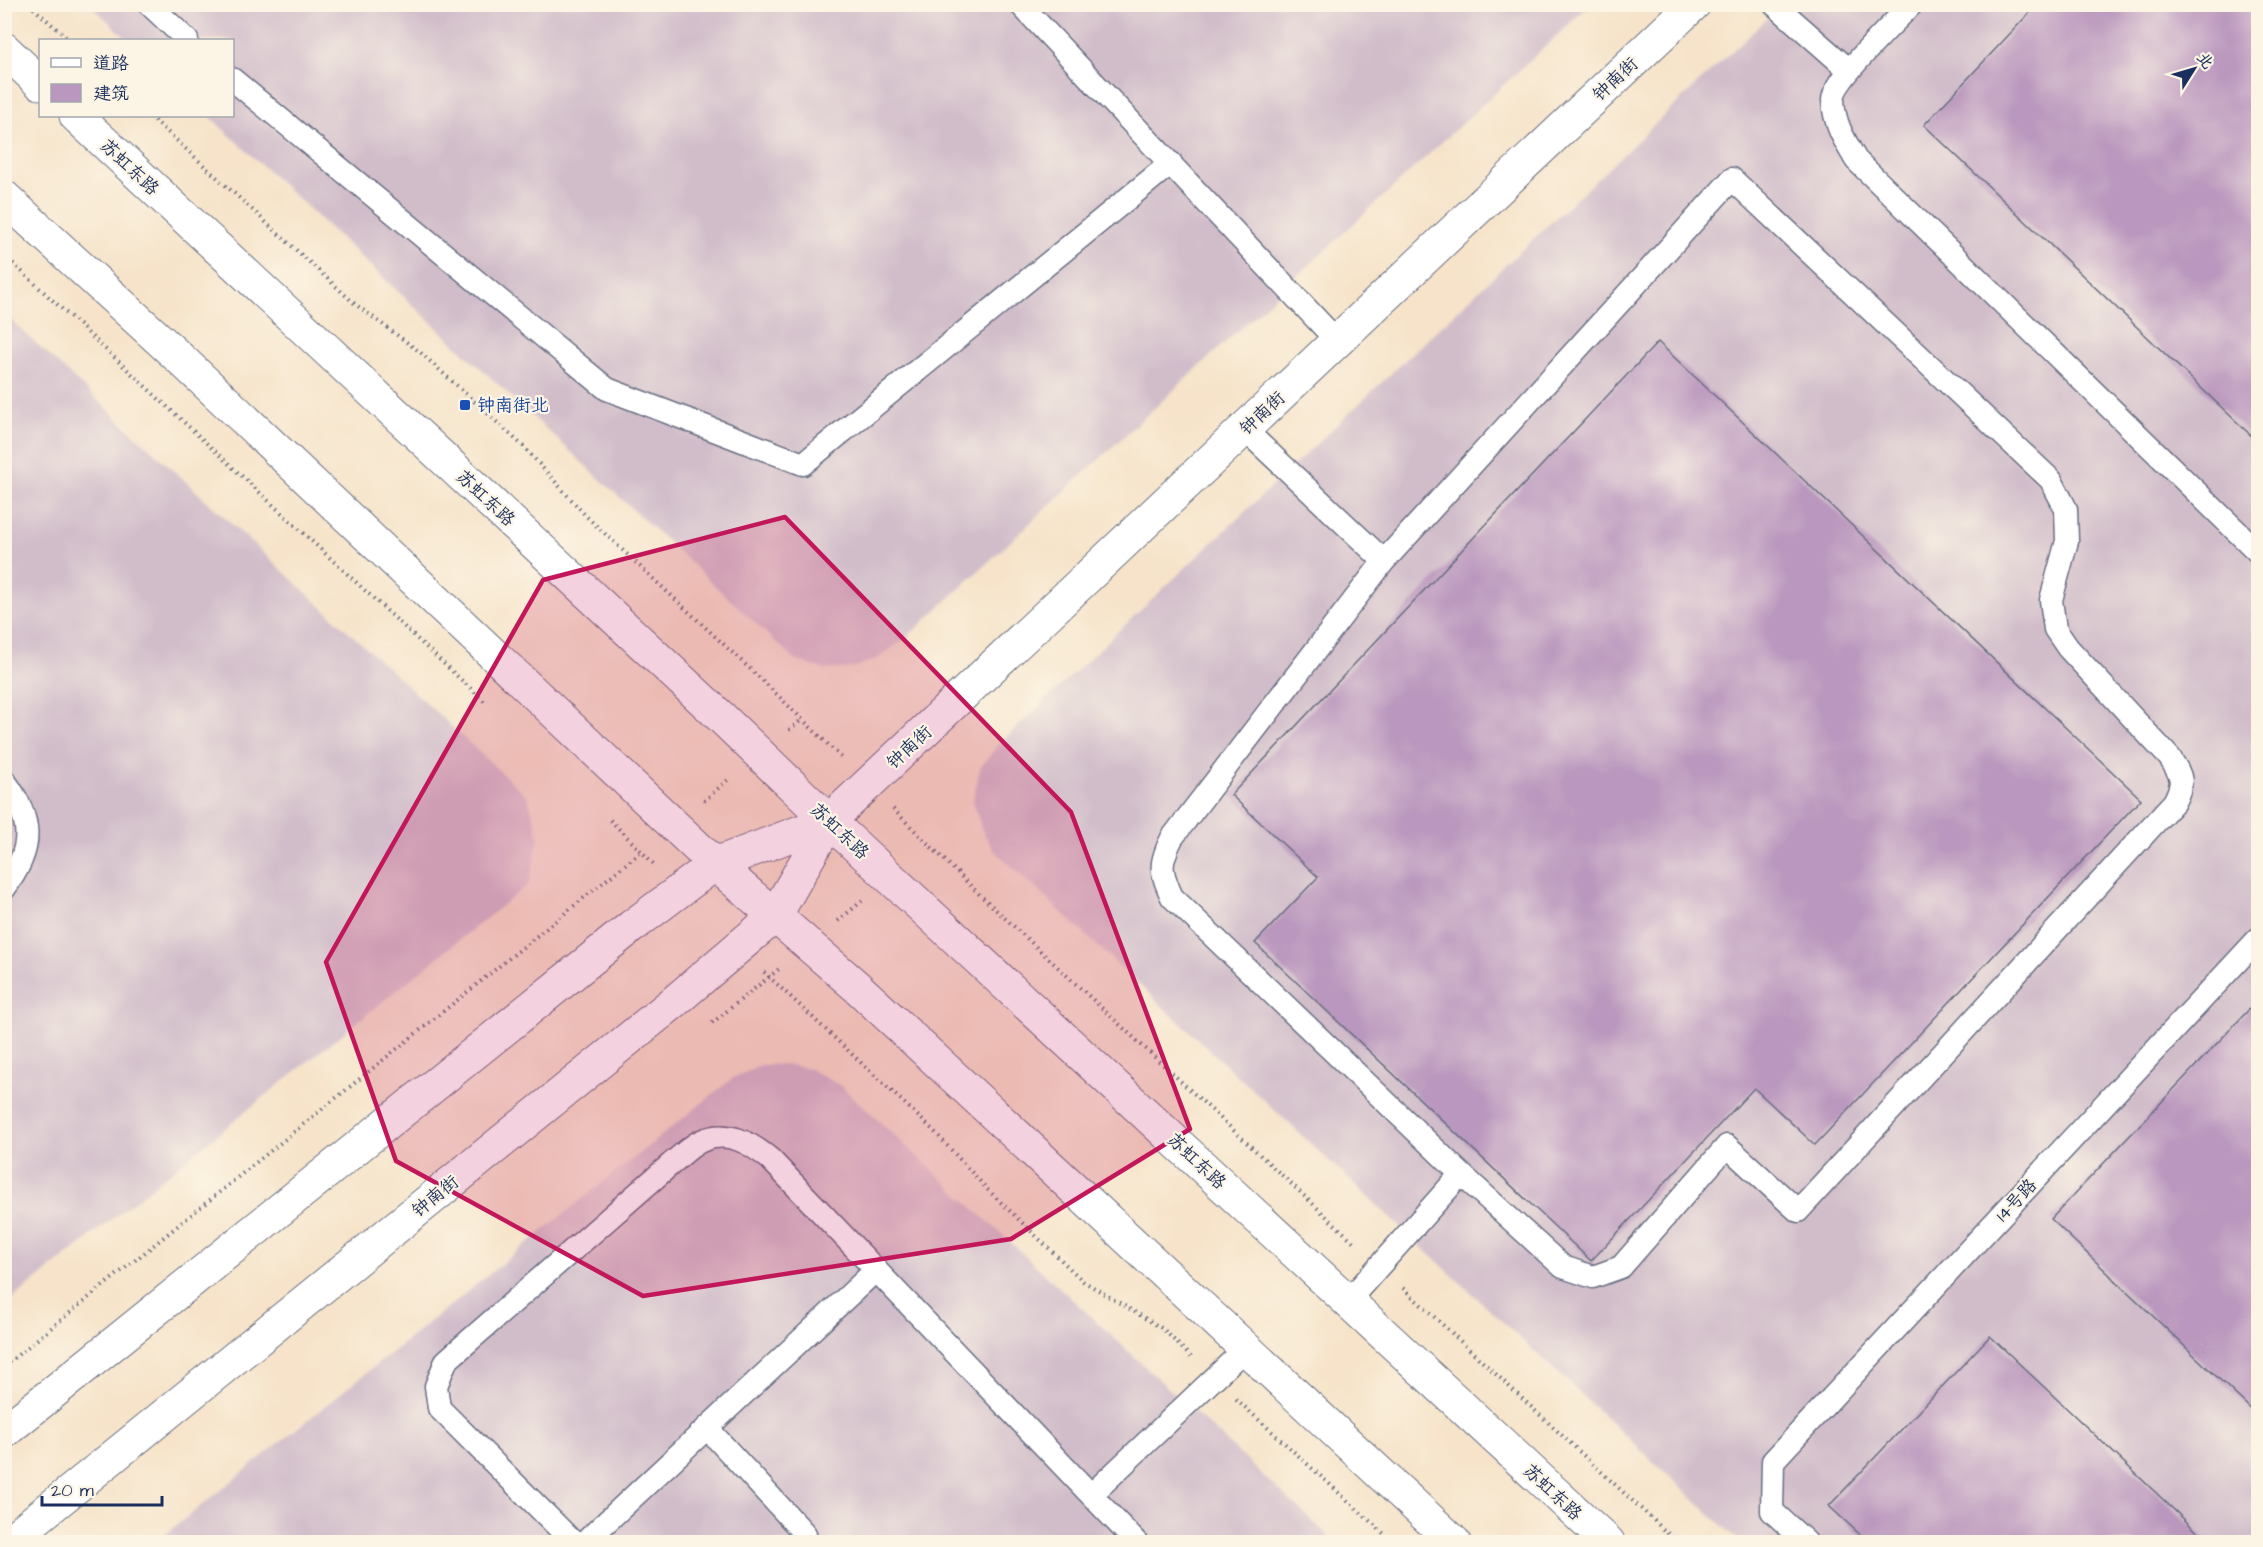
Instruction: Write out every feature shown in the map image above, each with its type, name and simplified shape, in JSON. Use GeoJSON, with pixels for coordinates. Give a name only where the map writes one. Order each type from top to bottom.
{"type":"FeatureCollection","features":[{"type":"Feature","properties":{"kind":"main road","name":"钟南街"},"geometry":{"type":"LineString","coordinates":[[8,1542],[674,1002],[775,916],[830,821],[1694,4]]}},
{"type":"Feature","properties":{"kind":"main road"},"geometry":{"type":"LineString","coordinates":[[4,49],[39,82]]}},
{"type":"Feature","properties":{"kind":"main road","name":"苏虹东路"},"geometry":{"type":"LineString","coordinates":[[77,117],[830,821],[1608,1542]]}},
{"type":"Feature","properties":{"kind":"main road"},"geometry":{"type":"LineString","coordinates":[[4,197],[203,381],[715,864],[856,986],[1454,1542]]}},
{"type":"Feature","properties":{"kind":"main road","name":"钟南街"},"geometry":{"type":"LineString","coordinates":[[4,1432],[622,935],[715,864],[830,821]]}},
{"type":"Feature","properties":{"kind":"lane"},"geometry":{"type":"LineString","coordinates":[[149,4],[186,39]]}},
{"type":"Feature","properties":{"kind":"lane"},"geometry":{"type":"LineString","coordinates":[[1020,4],[1337,341]]}},
{"type":"Feature","properties":{"kind":"lane"},"geometry":{"type":"LineString","coordinates":[[1774,4],[1849,70]]}},
{"type":"Feature","properties":{"kind":"lane"},"geometry":{"type":"LineString","coordinates":[[1912,4],[1849,70],[1833,98],[1837,127],[1856,160],[2259,552]]}},
{"type":"Feature","properties":{"kind":"lane"},"geometry":{"type":"LineString","coordinates":[[234,81],[607,389],[803,464],[1171,163]]}},
{"type":"Feature","properties":{"kind":"lane"},"geometry":{"type":"LineString","coordinates":[[1732,179],[2050,480],[2066,509],[2067,541],[2051,600],[2055,628],[2068,648],[2170,758],[2181,775],[2181,788],[2174,802],[1798,1211],[1727,1146],[1621,1267],[1593,1276],[1563,1267],[1461,1174],[1172,897],[1163,876],[1163,857],[1172,838],[1384,561],[1732,179]]}},
{"type":"Feature","properties":{"kind":"lane"},"geometry":{"type":"LineString","coordinates":[[1244,429],[1384,561]]}},
{"type":"Feature","properties":{"kind":"lane"},"geometry":{"type":"LineString","coordinates":[[4,780],[19,799],[28,829],[23,859],[4,889]]}},
{"type":"Feature","properties":{"kind":"lane","name":"14号路"},"geometry":{"type":"LineString","coordinates":[[1806,1542],[1772,1510],[1773,1461],[2259,939]]}},
{"type":"Feature","properties":{"kind":"lane"},"geometry":{"type":"LineString","coordinates":[[573,1542],[439,1408],[436,1386],[446,1361],[670,1164],[701,1141],[722,1136],[748,1142],[770,1159],[1136,1542]]}},
{"type":"Feature","properties":{"kind":"lane"},"geometry":{"type":"LineString","coordinates":[[1348,1301],[1461,1174]]}},
{"type":"Feature","properties":{"kind":"lane"},"geometry":{"type":"LineString","coordinates":[[585,1542],[876,1270]]}},
{"type":"Feature","properties":{"kind":"lane"},"geometry":{"type":"LineString","coordinates":[[1091,1495],[1245,1349]]}},
{"type":"Feature","properties":{"kind":"lane"},"geometry":{"type":"LineString","coordinates":[[707,1428],[805,1534]]}},
{"type":"Feature","properties":{"kind":"path"},"geometry":{"type":"LineString","coordinates":[[29,4],[68,39]]}},
{"type":"Feature","properties":{"kind":"path"},"geometry":{"type":"LineString","coordinates":[[151,117],[355,304],[420,352],[523,446],[587,517],[803,720],[979,894],[1677,1542]]}},
{"type":"Feature","properties":{"kind":"path"},"geometry":{"type":"LineString","coordinates":[[4,1366],[803,720]]}},
{"type":"Feature","properties":{"kind":"highlighted area"},"geometry":{"type":"Polygon","coordinates":[[[785,517],[1071,812],[1190,1129],[1011,1239],[643,1296],[396,1161],[326,962],[543,580],[785,517]]]}},
{"type":"Feature","properties":{"kind":"shaded area"},"geometry":{"type":"Polygon","coordinates":[[[90,5],[1590,5],[905,639],[877,659],[853,668],[825,670],[795,660],[210,117],[234,117],[234,39],[128,39],[90,5]]]}},
{"type":"Feature","properties":{"kind":"shaded area"},"geometry":{"type":"Polygon","coordinates":[[[1781,5],[2258,5],[2258,1542],[1740,1542],[993,849],[981,828],[973,800],[980,768],[1000,743],[1781,5]]]}},
{"type":"Feature","properties":{"kind":"shaded area"},"geometry":{"type":"Polygon","coordinates":[[[4,314],[528,797],[539,837],[529,884],[5,1305],[4,314]]]}},
{"type":"Feature","properties":{"kind":"shaded area"},"geometry":{"type":"Polygon","coordinates":[[[786,1064],[810,1069],[841,1086],[1335,1542],[156,1542],[733,1078],[762,1065],[786,1064]]]}},
{"type":"Feature","properties":{"kind":"building"},"geometry":{"type":"Polygon","coordinates":[[[2038,4],[2258,4],[2258,442],[1924,125],[2038,4]]]}},
{"type":"Feature","properties":{"kind":"building"},"geometry":{"type":"Polygon","coordinates":[[[1658,342],[2141,799],[1815,1145],[1754,1088],[1591,1261],[1255,943],[1318,877],[1231,795],[1658,342]]]}},
{"type":"Feature","properties":{"kind":"building"},"geometry":{"type":"Polygon","coordinates":[[[2258,1000],[2258,1416],[2051,1219],[2258,1000]]]}},
{"type":"Feature","properties":{"kind":"building"},"geometry":{"type":"Polygon","coordinates":[[[1990,1336],[2208,1542],[1868,1542],[1829,1506],[1990,1336]]]}},
{"type":"Feature","properties":{"kind":"place","name":"钟南街北"},"geometry":{"type":"Point","coordinates":[465,405]}}]}
